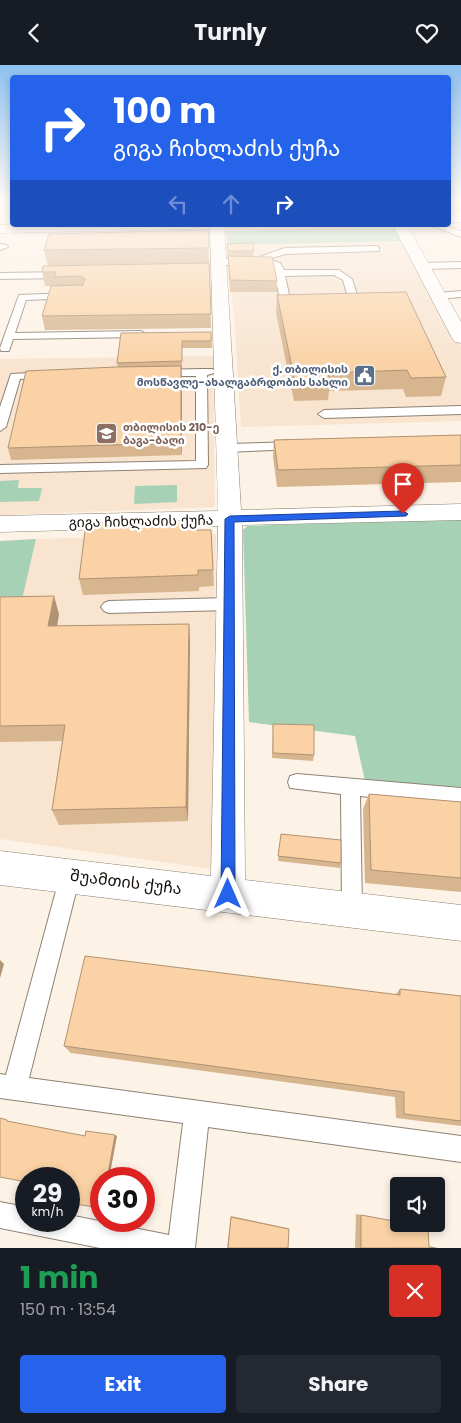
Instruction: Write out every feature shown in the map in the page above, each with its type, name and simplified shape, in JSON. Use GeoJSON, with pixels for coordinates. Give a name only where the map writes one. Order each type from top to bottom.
{"type":"FeatureCollection","features":[{"type":"Feature","properties":{"kind":"main road"},"geometry":{"type":"LineString","coordinates":[[215,256],[218,333],[213,372],[227,448],[230,519],[228,894]]}},
{"type":"Feature","properties":{"kind":"main road"},"geometry":{"type":"LineString","coordinates":[[417,256],[461,337]]}},
{"type":"Feature","properties":{"kind":"main road","name":"გიგა ჩიხლაძის ქუჩა"},"geometry":{"type":"LineString","coordinates":[[0,524],[461,512]]}},
{"type":"Feature","properties":{"kind":"main road","name":"შუამთის ქუჩა"},"geometry":{"type":"LineString","coordinates":[[0,868],[461,923]]}},
{"type":"Feature","properties":{"kind":"lane"},"geometry":{"type":"LineString","coordinates":[[227,256],[250,262],[269,262],[277,265],[285,299]]}},
{"type":"Feature","properties":{"kind":"lane"},"geometry":{"type":"LineString","coordinates":[[250,262],[269,256]]}},
{"type":"Feature","properties":{"kind":"lane"},"geometry":{"type":"LineString","coordinates":[[422,266],[461,265]]}},
{"type":"Feature","properties":{"kind":"lane"},"geometry":{"type":"LineString","coordinates":[[280,273],[336,272],[347,279],[354,301]]}},
{"type":"Feature","properties":{"kind":"lane"},"geometry":{"type":"LineString","coordinates":[[0,276],[80,275]]}},
{"type":"Feature","properties":{"kind":"lane"},"geometry":{"type":"LineString","coordinates":[[438,296],[461,294]]}},
{"type":"Feature","properties":{"kind":"lane"},"geometry":{"type":"LineString","coordinates":[[5,349],[22,297],[82,295]]}},
{"type":"Feature","properties":{"kind":"lane"},"geometry":{"type":"LineString","coordinates":[[10,336],[155,334]]}},
{"type":"Feature","properties":{"kind":"lane"},"geometry":{"type":"LineString","coordinates":[[0,469],[202,465],[213,372],[142,373]]}},
{"type":"Feature","properties":{"kind":"lane"},"geometry":{"type":"LineString","coordinates":[[0,427],[15,376],[54,375]]}},
{"type":"Feature","properties":{"kind":"lane"},"geometry":{"type":"LineString","coordinates":[[324,414],[461,410]]}},
{"type":"Feature","properties":{"kind":"lane"},"geometry":{"type":"LineString","coordinates":[[227,448],[306,445]]}},
{"type":"Feature","properties":{"kind":"lane"},"geometry":{"type":"LineString","coordinates":[[109,607],[229,604]]}},
{"type":"Feature","properties":{"kind":"lane"},"geometry":{"type":"LineString","coordinates":[[297,783],[461,797]]}},
{"type":"Feature","properties":{"kind":"lane"},"geometry":{"type":"LineString","coordinates":[[350,787],[352,909]]}},
{"type":"Feature","properties":{"kind":"lane"},"geometry":{"type":"LineString","coordinates":[[70,876],[7,1087],[461,1149]]}},
{"type":"Feature","properties":{"kind":"lane"},"geometry":{"type":"LineString","coordinates":[[181,1248],[198,1112]]}},
{"type":"Feature","properties":{"kind":"lane"},"geometry":{"type":"LineString","coordinates":[[0,1215],[15,1218]]}},
{"type":"Feature","properties":{"kind":"lane"},"geometry":{"type":"LineString","coordinates":[[80,1231],[168,1248]]}},
{"type":"Feature","properties":{"kind":"shaded area"},"geometry":{"type":"Polygon","coordinates":[[[227,256],[412,256],[461,346],[461,421],[241,427],[234,313],[227,256]]]}},
{"type":"Feature","properties":{"kind":"shaded area","name":"თბილისის 210-ე ბაგა-ბაღი"},"geometry":{"type":"Polygon","coordinates":[[[213,356],[215,507],[0,515],[0,359],[213,356]]]}},
{"type":"Feature","properties":{"kind":"shaded area"},"geometry":{"type":"Polygon","coordinates":[[[216,534],[212,869],[0,839],[0,605],[21,604],[36,539],[216,534]]]}},
{"type":"Feature","properties":{"kind":"green space"},"geometry":{"type":"Polygon","coordinates":[[[19,480],[18,488],[42,488],[39,501],[0,502],[0,481],[19,480]]]}},
{"type":"Feature","properties":{"kind":"green space"},"geometry":{"type":"Polygon","coordinates":[[[177,485],[177,502],[134,504],[135,486],[177,485]]]}},
{"type":"Feature","properties":{"kind":"green space"},"geometry":{"type":"Polygon","coordinates":[[[461,518],[461,787],[365,781],[355,736],[249,722],[243,530],[247,526],[461,518]]]}},
{"type":"Feature","properties":{"kind":"green space"},"geometry":{"type":"Polygon","coordinates":[[[36,539],[21,604],[0,605],[0,541],[36,539]]]}},
{"type":"Feature","properties":{"kind":"building"},"geometry":{"type":"Polygon","coordinates":[[[228,256],[272,257],[277,281],[230,280],[228,256]]]}},
{"type":"Feature","properties":{"kind":"building"},"geometry":{"type":"Polygon","coordinates":[[[209,263],[211,314],[42,316],[51,286],[83,285],[85,279],[80,276],[54,277],[56,272],[42,272],[43,266],[209,263]]]}},
{"type":"Feature","properties":{"kind":"building"},"geometry":{"type":"Polygon","coordinates":[[[406,292],[446,377],[411,378],[407,370],[328,373],[330,381],[295,382],[277,295],[406,292]]]}},
{"type":"Feature","properties":{"kind":"building"},"geometry":{"type":"Polygon","coordinates":[[[211,332],[211,341],[182,341],[182,361],[117,363],[121,333],[211,332]]]}},
{"type":"Feature","properties":{"kind":"building"},"geometry":{"type":"Polygon","coordinates":[[[181,366],[181,443],[8,448],[26,371],[181,366]]]}},
{"type":"Feature","properties":{"kind":"building"},"geometry":{"type":"Polygon","coordinates":[[[461,435],[461,465],[278,470],[274,440],[461,435]]]}},
{"type":"Feature","properties":{"kind":"building"},"geometry":{"type":"Polygon","coordinates":[[[196,520],[197,530],[211,530],[213,570],[198,570],[198,575],[79,579],[86,523],[196,520]]]}},
{"type":"Feature","properties":{"kind":"building"},"geometry":{"type":"Polygon","coordinates":[[[54,596],[48,626],[189,624],[186,807],[52,810],[65,725],[0,726],[0,597],[54,596]]]}},
{"type":"Feature","properties":{"kind":"building"},"geometry":{"type":"Polygon","coordinates":[[[273,724],[314,725],[314,755],[273,753],[273,724]]]}},
{"type":"Feature","properties":{"kind":"building"},"geometry":{"type":"Polygon","coordinates":[[[369,794],[461,802],[461,878],[371,870],[369,794]]]}},
{"type":"Feature","properties":{"kind":"building"},"geometry":{"type":"Polygon","coordinates":[[[281,834],[341,840],[341,863],[278,856],[281,834]]]}},
{"type":"Feature","properties":{"kind":"building"},"geometry":{"type":"Polygon","coordinates":[[[85,956],[400,995],[400,989],[461,996],[461,1121],[404,1114],[404,1092],[64,1046],[85,956]]]}},
{"type":"Feature","properties":{"kind":"building"},"geometry":{"type":"Polygon","coordinates":[[[0,1118],[85,1136],[86,1131],[115,1135],[109,1167],[90,1167],[90,1206],[80,1205],[80,1167],[15,1167],[15,1180],[0,1177],[0,1118]]]}},
{"type":"Feature","properties":{"kind":"building"},"geometry":{"type":"Polygon","coordinates":[[[361,1215],[390,1220],[390,1232],[428,1232],[429,1247],[435,1248],[361,1248],[361,1215]]]}},
{"type":"Feature","properties":{"kind":"building"},"geometry":{"type":"Polygon","coordinates":[[[231,1217],[289,1229],[288,1248],[228,1248],[231,1217]]]}},
{"type":"Feature","properties":{"kind":"place","name":"ქ. თბილისის მოსწავლე-ახალგაბრდობის სახლი"},"geometry":{"type":"Point","coordinates":[364,375]}},
{"type":"Feature","properties":{"kind":"place","name":"თბილისის 210-ე ბაგა-ბაღი"},"geometry":{"type":"Point","coordinates":[107,433]}},
{"type":"Feature","properties":{"kind":"route"},"geometry":{"type":"LineString","coordinates":[[228,894],[230,519],[403,514]]}}]}
